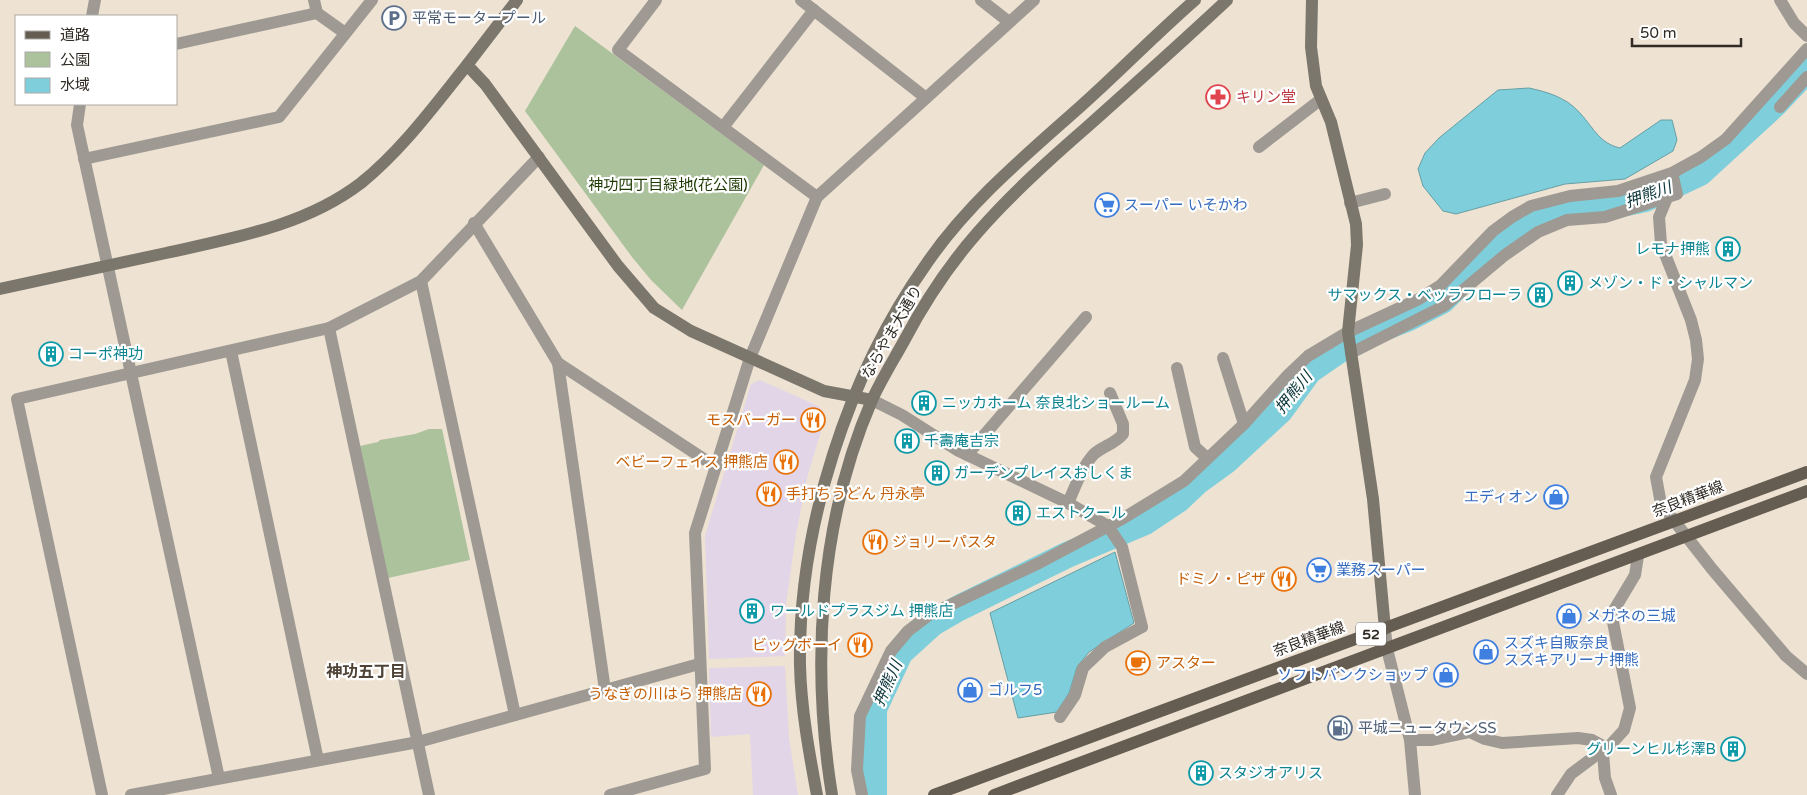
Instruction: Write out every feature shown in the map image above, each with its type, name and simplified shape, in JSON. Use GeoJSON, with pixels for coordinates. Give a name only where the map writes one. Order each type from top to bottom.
{"type":"FeatureCollection","features":[{"type":"Feature","properties":{"kind":"main road","name":"奈良精華線"},"geometry":{"type":"LineString","coordinates":[[934,795],[1807,472]]}},
{"type":"Feature","properties":{"kind":"main road","name":"52"},"geometry":{"type":"LineString","coordinates":[[994,795],[1807,492]]}},
{"type":"Feature","properties":{"kind":"street"},"geometry":{"type":"LineString","coordinates":[[92,15],[95,0]]}},
{"type":"Feature","properties":{"kind":"street"},"geometry":{"type":"LineString","coordinates":[[84,159],[279,117],[372,0]]}},
{"type":"Feature","properties":{"kind":"street"},"geometry":{"type":"LineString","coordinates":[[0,289],[248,235],[290,221],[324,205],[360,184],[391,156],[434,108],[517,0]]}},
{"type":"Feature","properties":{"kind":"street"},"geometry":{"type":"LineString","coordinates":[[656,0],[618,50],[724,126],[817,197]]}},
{"type":"Feature","properties":{"kind":"street"},"geometry":{"type":"LineString","coordinates":[[801,0],[926,98]]}},
{"type":"Feature","properties":{"kind":"street"},"geometry":{"type":"LineString","coordinates":[[981,0],[1010,22]]}},
{"type":"Feature","properties":{"kind":"street"},"geometry":{"type":"LineString","coordinates":[[610,795],[705,769],[699,664],[695,533],[750,358],[817,197],[1034,0]]}},
{"type":"Feature","properties":{"kind":"street","name":"ならやま大通り"},"geometry":{"type":"LineString","coordinates":[[817,795],[803,705],[801,629],[808,567],[818,510],[838,438],[852,398],[869,360],[894,314],[927,262],[963,218],[1006,172],[1194,0]]}},
{"type":"Feature","properties":{"kind":"street","name":"ならやま大通り"},"geometry":{"type":"LineString","coordinates":[[832,795],[821,706],[821,650],[826,579],[838,510],[851,461],[872,400],[914,322],[955,258],[978,232],[1043,166],[1227,0]]}},
{"type":"Feature","properties":{"kind":"street"},"geometry":{"type":"LineString","coordinates":[[1312,0],[1311,47],[1315,78],[1320,100],[1331,122],[1356,224],[1357,245],[1348,332],[1373,499],[1387,649],[1410,740],[1416,795]]}},
{"type":"Feature","properties":{"kind":"street"},"geometry":{"type":"LineString","coordinates":[[1780,0],[1794,23],[1807,36]]}},
{"type":"Feature","properties":{"kind":"street"},"geometry":{"type":"LineString","coordinates":[[178,43],[315,6],[345,34]]}},
{"type":"Feature","properties":{"kind":"street"},"geometry":{"type":"LineString","coordinates":[[724,126],[814,10]]}},
{"type":"Feature","properties":{"kind":"street"},"geometry":{"type":"LineString","coordinates":[[862,795],[857,770],[860,716],[891,651],[908,631],[929,615],[1039,562],[1150,504],[1184,481],[1244,424],[1288,375],[1308,356],[1348,332],[1419,299],[1441,285],[1493,231],[1531,206],[1570,196],[1618,191],[1672,173],[1726,139],[1807,49]]}},
{"type":"Feature","properties":{"kind":"street"},"geometry":{"type":"LineString","coordinates":[[467,65],[485,84],[618,266],[654,308],[691,331],[824,391],[852,398],[872,400],[967,455],[1068,503],[1108,526],[1122,547],[1142,627],[1105,647],[1083,668],[1075,695],[1060,717]]}},
{"type":"Feature","properties":{"kind":"street"},"geometry":{"type":"LineString","coordinates":[[1780,107],[1807,76]]}},
{"type":"Feature","properties":{"kind":"street"},"geometry":{"type":"LineString","coordinates":[[1258,147],[1320,100]]}},
{"type":"Feature","properties":{"kind":"street"},"geometry":{"type":"LineString","coordinates":[[80,105],[77,125],[84,159],[219,778]]}},
{"type":"Feature","properties":{"kind":"street"},"geometry":{"type":"LineString","coordinates":[[102,795],[17,399],[329,328],[421,281],[474,223],[539,157]]}},
{"type":"Feature","properties":{"kind":"street"},"geometry":{"type":"LineString","coordinates":[[1351,353],[1444,306],[1505,256],[1538,232],[1567,220],[1605,217],[1677,194],[1672,173]]}},
{"type":"Feature","properties":{"kind":"street"},"geometry":{"type":"LineString","coordinates":[[1350,202],[1385,194]]}},
{"type":"Feature","properties":{"kind":"street"},"geometry":{"type":"LineString","coordinates":[[1666,198],[1659,216],[1661,244],[1691,320],[1698,359],[1693,389],[1656,477],[1661,504],[1689,537],[1712,569],[1786,656],[1807,674]]}},
{"type":"Feature","properties":{"kind":"street"},"geometry":{"type":"LineString","coordinates":[[474,223],[558,364],[605,690]]}},
{"type":"Feature","properties":{"kind":"street"},"geometry":{"type":"LineString","coordinates":[[421,281],[515,715]]}},
{"type":"Feature","properties":{"kind":"street"},"geometry":{"type":"LineString","coordinates":[[967,455],[1086,317]]}},
{"type":"Feature","properties":{"kind":"street"},"geometry":{"type":"LineString","coordinates":[[329,328],[429,795]]}},
{"type":"Feature","properties":{"kind":"street"},"geometry":{"type":"LineString","coordinates":[[231,351],[318,760]]}},
{"type":"Feature","properties":{"kind":"street"},"geometry":{"type":"LineString","coordinates":[[1223,358],[1244,424]]}},
{"type":"Feature","properties":{"kind":"street"},"geometry":{"type":"LineString","coordinates":[[558,364],[716,467]]}},
{"type":"Feature","properties":{"kind":"street"},"geometry":{"type":"LineString","coordinates":[[1177,368],[1195,447],[1207,458]]}},
{"type":"Feature","properties":{"kind":"street"},"geometry":{"type":"LineString","coordinates":[[1068,503],[1088,462],[1096,452],[1118,441],[1124,434],[1110,394]]}},
{"type":"Feature","properties":{"kind":"street"},"geometry":{"type":"LineString","coordinates":[[1557,795],[1571,774],[1605,751],[1624,730],[1630,708],[1613,622],[1614,610],[1636,575],[1638,556]]}},
{"type":"Feature","properties":{"kind":"street"},"geometry":{"type":"LineString","coordinates":[[131,795],[418,742],[699,664]]}},
{"type":"Feature","properties":{"kind":"street"},"geometry":{"type":"LineString","coordinates":[[1410,740],[1432,740],[1470,732],[1485,739],[1502,743],[1578,738],[1592,740],[1605,751],[1605,778],[1611,795]]}},
{"type":"Feature","properties":{"kind":"shaded area"},"geometry":{"type":"Polygon","coordinates":[[[760,380],[818,406],[824,413],[825,418],[807,478],[796,534],[786,604],[785,656],[709,659],[705,536],[751,384],[760,380]]]}},
{"type":"Feature","properties":{"kind":"shaded area"},"geometry":{"type":"Polygon","coordinates":[[[785,666],[789,738],[798,795],[753,795],[750,734],[711,737],[709,668],[785,666]]]}},
{"type":"Feature","properties":{"kind":"green space","name":"神功四丁目緑地(花公園)"},"geometry":{"type":"Polygon","coordinates":[[[575,26],[764,165],[682,310],[651,280],[632,257],[525,111],[575,26]]]}},
{"type":"Feature","properties":{"kind":"green space"},"geometry":{"type":"Polygon","coordinates":[[[429,429],[442,429],[470,560],[388,578],[360,446],[380,440],[415,434],[429,429]]]}},
{"type":"Feature","properties":{"kind":"water"},"geometry":{"type":"Polygon","coordinates":[[[1529,88],[1549,93],[1567,102],[1578,111],[1601,138],[1612,146],[1620,148],[1661,120],[1672,120],[1677,140],[1673,151],[1625,179],[1565,184],[1456,214],[1443,211],[1423,186],[1418,169],[1425,153],[1439,138],[1498,90],[1529,88]]]}},
{"type":"Feature","properties":{"kind":"water"},"geometry":{"type":"Polygon","coordinates":[[[1115,552],[1134,623],[1089,652],[1077,667],[1069,693],[1057,712],[1018,718],[990,613],[1115,552]]]}},
{"type":"Feature","properties":{"kind":"waterway","name":"押熊川"},"geometry":{"type":"LineString","coordinates":[[874,795],[874,709],[900,653],[933,623],[959,608],[1067,555],[1145,522],[1178,500],[1197,482],[1226,461],[1280,411],[1309,371],[1354,340],[1409,318],[1442,301],[1521,223],[1564,209],[1608,207],[1645,199],[1700,173],[1774,105],[1807,70]]}},
{"type":"Feature","properties":{"kind":"place","name":"平常モータープール"},"geometry":{"type":"Point","coordinates":[394,18]}},
{"type":"Feature","properties":{"kind":"place","name":"キリン堂"},"geometry":{"type":"Point","coordinates":[1218,97]}},
{"type":"Feature","properties":{"kind":"place","name":"スーパー いそかわ"},"geometry":{"type":"Point","coordinates":[1107,205]}},
{"type":"Feature","properties":{"kind":"place","name":"レモナ押熊"},"geometry":{"type":"Point","coordinates":[1728,249]}},
{"type":"Feature","properties":{"kind":"place","name":"メゾン・ド・シャルマン"},"geometry":{"type":"Point","coordinates":[1570,283]}},
{"type":"Feature","properties":{"kind":"place","name":"サマックス・ベッラフローラ"},"geometry":{"type":"Point","coordinates":[1540,295]}},
{"type":"Feature","properties":{"kind":"place","name":"コーポ神功"},"geometry":{"type":"Point","coordinates":[51,354]}},
{"type":"Feature","properties":{"kind":"place","name":"ニッカホーム 奈良北ショールーム"},"geometry":{"type":"Point","coordinates":[924,403]}},
{"type":"Feature","properties":{"kind":"place","name":"モスバーガー"},"geometry":{"type":"Point","coordinates":[813,420]}},
{"type":"Feature","properties":{"kind":"place","name":"千壽庵吉宗"},"geometry":{"type":"Point","coordinates":[907,441]}},
{"type":"Feature","properties":{"kind":"place","name":"ベビーフェイス 押熊店"},"geometry":{"type":"Point","coordinates":[786,462]}},
{"type":"Feature","properties":{"kind":"place","name":"ガーデンプレイスおしくま"},"geometry":{"type":"Point","coordinates":[937,473]}},
{"type":"Feature","properties":{"kind":"place","name":"手打ちうどん 丹永亭"},"geometry":{"type":"Point","coordinates":[769,494]}},
{"type":"Feature","properties":{"kind":"place","name":"エディオン"},"geometry":{"type":"Point","coordinates":[1556,497]}},
{"type":"Feature","properties":{"kind":"place","name":"エストクール"},"geometry":{"type":"Point","coordinates":[1018,513]}},
{"type":"Feature","properties":{"kind":"place","name":"ジョリーパスタ"},"geometry":{"type":"Point","coordinates":[875,542]}},
{"type":"Feature","properties":{"kind":"place","name":"業務スーパー"},"geometry":{"type":"Point","coordinates":[1319,570]}},
{"type":"Feature","properties":{"kind":"place","name":"ドミノ・ピザ"},"geometry":{"type":"Point","coordinates":[1284,579]}},
{"type":"Feature","properties":{"kind":"place","name":"ワールドプラスジム 押熊店"},"geometry":{"type":"Point","coordinates":[752,611]}},
{"type":"Feature","properties":{"kind":"place","name":"メガネの三城"},"geometry":{"type":"Point","coordinates":[1569,616]}},
{"type":"Feature","properties":{"kind":"place","name":"ビッグボーイ"},"geometry":{"type":"Point","coordinates":[860,645]}},
{"type":"Feature","properties":{"kind":"place","name":"スズキ自販奈良 スズキアリーナ押熊"},"geometry":{"type":"Point","coordinates":[1486,652]}},
{"type":"Feature","properties":{"kind":"place","name":"アスター"},"geometry":{"type":"Point","coordinates":[1138,663]}},
{"type":"Feature","properties":{"kind":"place","name":"ソフトバンクショップ"},"geometry":{"type":"Point","coordinates":[1446,675]}},
{"type":"Feature","properties":{"kind":"place","name":"ゴルフ5"},"geometry":{"type":"Point","coordinates":[970,690]}},
{"type":"Feature","properties":{"kind":"place","name":"うなぎの川はら 押熊店"},"geometry":{"type":"Point","coordinates":[759,694]}},
{"type":"Feature","properties":{"kind":"place","name":"平城ニュータウンSS"},"geometry":{"type":"Point","coordinates":[1340,728]}},
{"type":"Feature","properties":{"kind":"place","name":"グリーンヒル杉澤B"},"geometry":{"type":"Point","coordinates":[1733,749]}},
{"type":"Feature","properties":{"kind":"place","name":"スタジオアリス"},"geometry":{"type":"Point","coordinates":[1201,773]}},
{"type":"Feature","properties":{"kind":"district","name":"神功五丁目"},"geometry":{"type":"Point","coordinates":[366,671]}}]}
